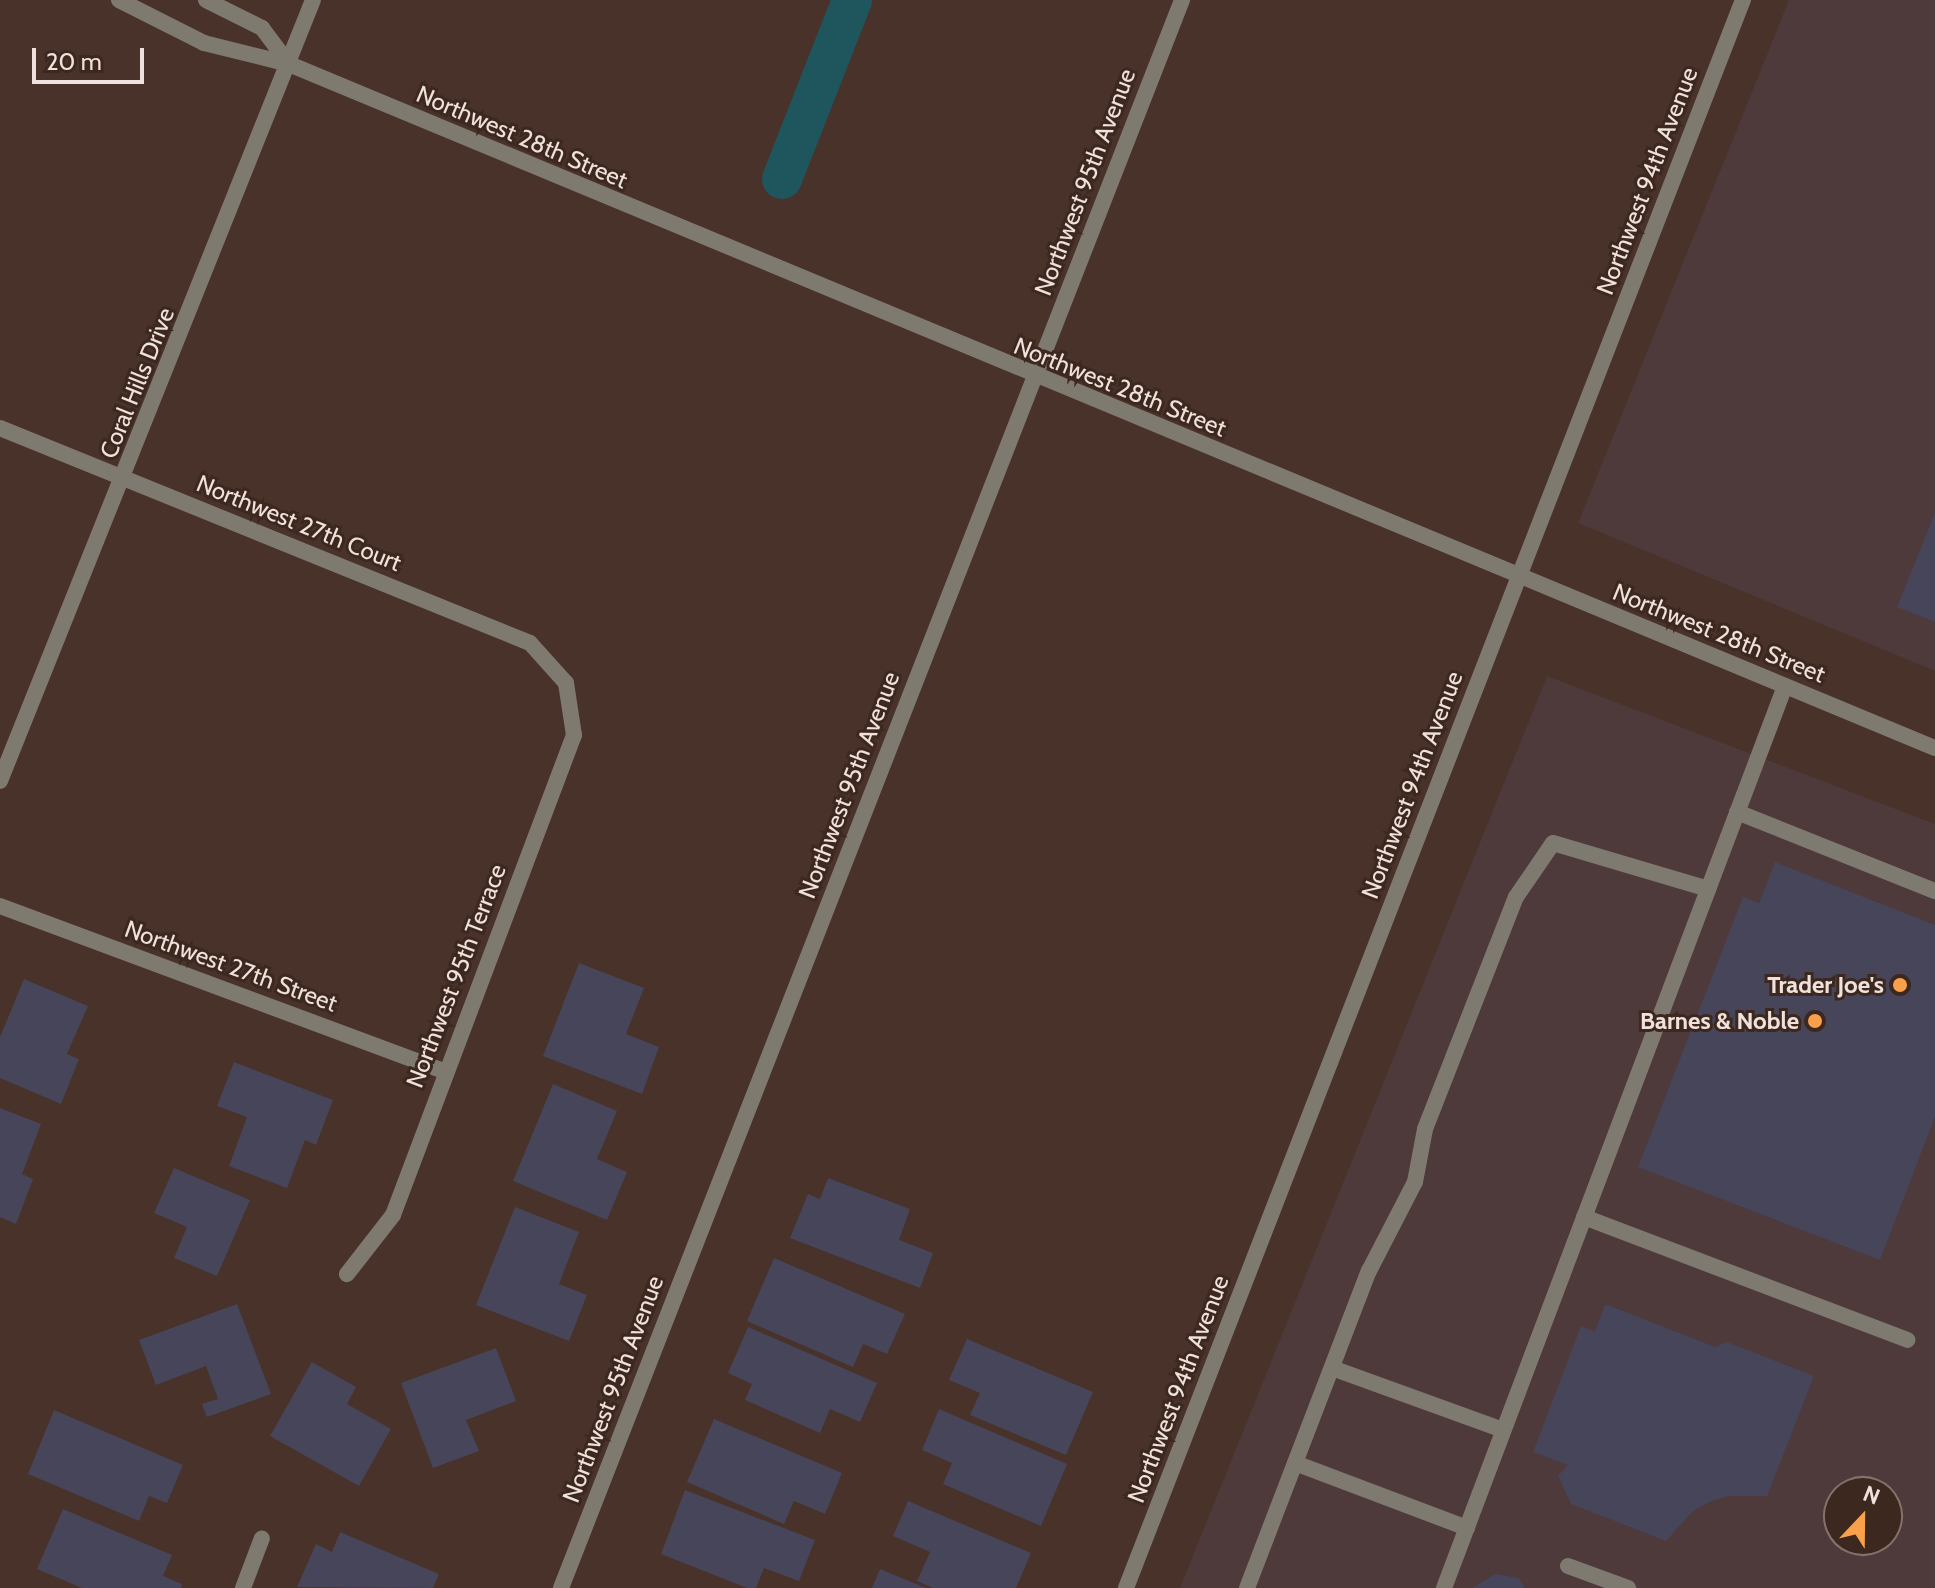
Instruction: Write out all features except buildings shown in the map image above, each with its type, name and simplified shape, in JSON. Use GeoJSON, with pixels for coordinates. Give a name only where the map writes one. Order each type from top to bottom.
{"type":"FeatureCollection","features":[{"type":"Feature","properties":{"kind":"street","name":"Northwest 28th Street"},"geometry":{"type":"LineString","coordinates":[[119,0],[204,43],[289,64],[1034,377],[1935,748]]}},
{"type":"Feature","properties":{"kind":"street"},"geometry":{"type":"LineString","coordinates":[[206,0],[262,28],[289,64]]}},
{"type":"Feature","properties":{"kind":"street","name":"Coral Hills Drive"},"geometry":{"type":"LineString","coordinates":[[0,781],[125,479],[313,0]]}},
{"type":"Feature","properties":{"kind":"street","name":"Northwest 95th Avenue"},"geometry":{"type":"LineString","coordinates":[[561,1588],[1182,0]]}},
{"type":"Feature","properties":{"kind":"street","name":"Northwest 94th Avenue"},"geometry":{"type":"LineString","coordinates":[[1126,1588],[1743,0]]}},
{"type":"Feature","properties":{"kind":"street","name":"Northwest 27th Court"},"geometry":{"type":"LineString","coordinates":[[0,428],[530,643],[566,683]]}},
{"type":"Feature","properties":{"kind":"street","name":"Northwest 95th Terrace"},"geometry":{"type":"LineString","coordinates":[[347,1274],[393,1215],[444,1071],[574,735],[566,683]]}},
{"type":"Feature","properties":{"kind":"street"},"geometry":{"type":"LineString","coordinates":[[1444,1588],[1785,686]]}},
{"type":"Feature","properties":{"kind":"street"},"geometry":{"type":"LineString","coordinates":[[1737,812],[1935,891]]}},
{"type":"Feature","properties":{"kind":"street"},"geometry":{"type":"LineString","coordinates":[[1247,1588],[1369,1271],[1415,1182],[1425,1129],[1516,897],[1553,843],[1708,889]]}},
{"type":"Feature","properties":{"kind":"street","name":"Northwest 27th Street"},"geometry":{"type":"LineString","coordinates":[[0,906],[444,1071]]}},
{"type":"Feature","properties":{"kind":"street"},"geometry":{"type":"LineString","coordinates":[[1584,1217],[1907,1340]]}},
{"type":"Feature","properties":{"kind":"street"},"geometry":{"type":"LineString","coordinates":[[1332,1368],[1503,1430]]}},
{"type":"Feature","properties":{"kind":"street"},"geometry":{"type":"LineString","coordinates":[[1295,1463],[1467,1528]]}},
{"type":"Feature","properties":{"kind":"street"},"geometry":{"type":"LineString","coordinates":[[243,1588],[262,1538]]}},
{"type":"Feature","properties":{"kind":"street"},"geometry":{"type":"LineString","coordinates":[[1568,1566],[1628,1588]]}},
{"type":"Feature","properties":{"kind":"shaded area"},"geometry":{"type":"Polygon","coordinates":[[[1789,0],[1935,0],[1935,671],[1578,523],[1789,0]]]}},
{"type":"Feature","properties":{"kind":"shaded area"},"geometry":{"type":"Polygon","coordinates":[[[1547,676],[1935,824],[1935,1588],[1180,1588],[1547,676]]]}},
{"type":"Feature","properties":{"kind":"waterway"},"geometry":{"type":"LineString","coordinates":[[782,179],[852,0]]}},
{"type":"Feature","properties":{"kind":"place","name":"Trader Joe's"},"geometry":{"type":"Point","coordinates":[1900,985]}},
{"type":"Feature","properties":{"kind":"place","name":"Barnes & Noble"},"geometry":{"type":"Point","coordinates":[1815,1021]}}]}
